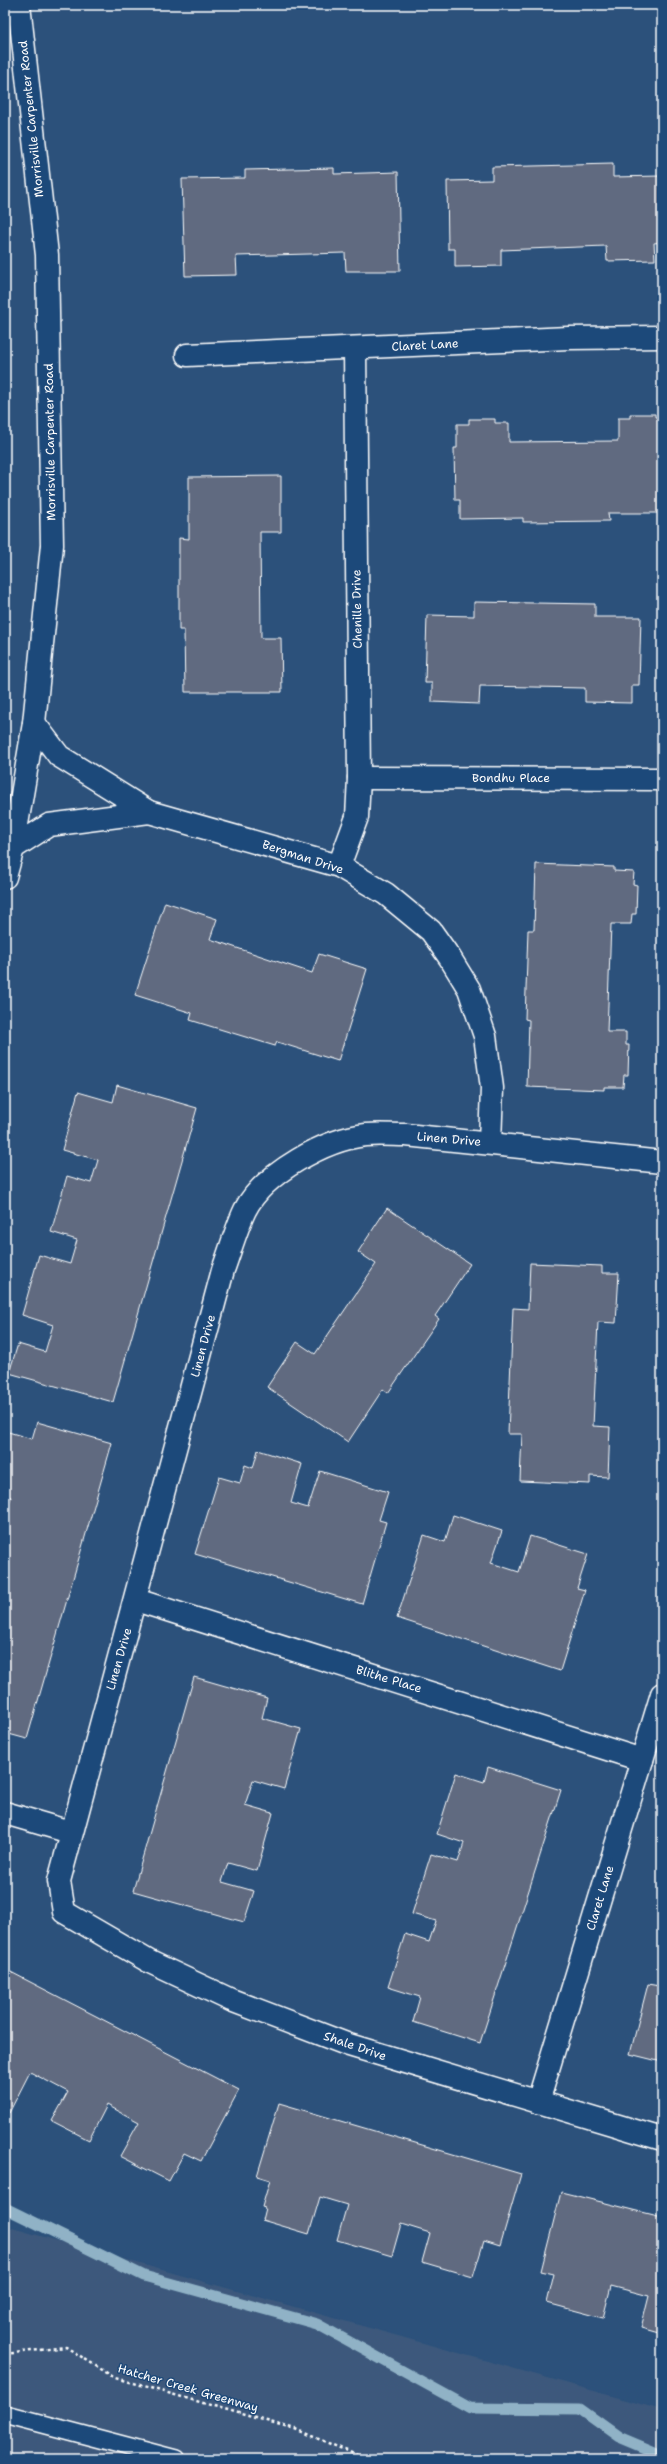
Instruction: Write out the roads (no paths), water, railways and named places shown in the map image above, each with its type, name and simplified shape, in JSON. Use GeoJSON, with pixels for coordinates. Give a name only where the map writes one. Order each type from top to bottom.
{"type":"FeatureCollection","features":[{"type":"Feature","properties":{"kind":"street","name":"Morrisville Carpenter Road"},"geometry":{"type":"LineString","coordinates":[[5,877],[12,848],[34,723],[52,545],[46,255],[19,5]]}},
{"type":"Feature","properties":{"kind":"street","name":"Claret Lane"},"geometry":{"type":"LineString","coordinates":[[187,355],[568,338],[662,337]]}},
{"type":"Feature","properties":{"kind":"street","name":"Chenille Drive"},"geometry":{"type":"LineString","coordinates":[[339,866],[357,818],[359,778],[355,348]]}},
{"type":"Feature","properties":{"kind":"street","name":"Bergman Drive"},"geometry":{"type":"LineString","coordinates":[[34,723],[59,756],[148,812],[339,866],[386,894],[430,931],[450,958],[469,989],[485,1036],[492,1088],[490,1143]]}},
{"type":"Feature","properties":{"kind":"street","name":"Bondhu Place"},"geometry":{"type":"LineString","coordinates":[[359,778],[662,779]]}},
{"type":"Feature","properties":{"kind":"street","name":"Bergman Drive"},"geometry":{"type":"LineString","coordinates":[[12,848],[49,825],[148,812]]}},
{"type":"Feature","properties":{"kind":"street","name":"Linen Drive"},"geometry":{"type":"LineString","coordinates":[[64,1912],[59,1881],[70,1832],[136,1600],[223,1270],[246,1209],[266,1185],[291,1165],[316,1149],[366,1135],[406,1135],[662,1162]]}},
{"type":"Feature","properties":{"kind":"street","name":"Blithe Place"},"geometry":{"type":"LineString","coordinates":[[136,1600],[642,1760]]}},
{"type":"Feature","properties":{"kind":"street","name":"Claret Lane"},"geometry":{"type":"LineString","coordinates":[[538,2102],[662,1694]]}},
{"type":"Feature","properties":{"kind":"street"},"geometry":{"type":"LineString","coordinates":[[5,1813],[70,1832]]}},
{"type":"Feature","properties":{"kind":"street","name":"Shale Drive"},"geometry":{"type":"LineString","coordinates":[[64,1912],[150,1962],[231,2000],[356,2047],[662,2139]]}},
{"type":"Feature","properties":{"kind":"lane"},"geometry":{"type":"LineString","coordinates":[[5,2414],[176,2459]]}},
{"type":"Feature","properties":{"kind":"waterway"},"geometry":{"type":"LineString","coordinates":[[5,2208],[144,2276],[317,2324],[470,2408],[580,2409],[619,2437],[662,2455]]}}]}
